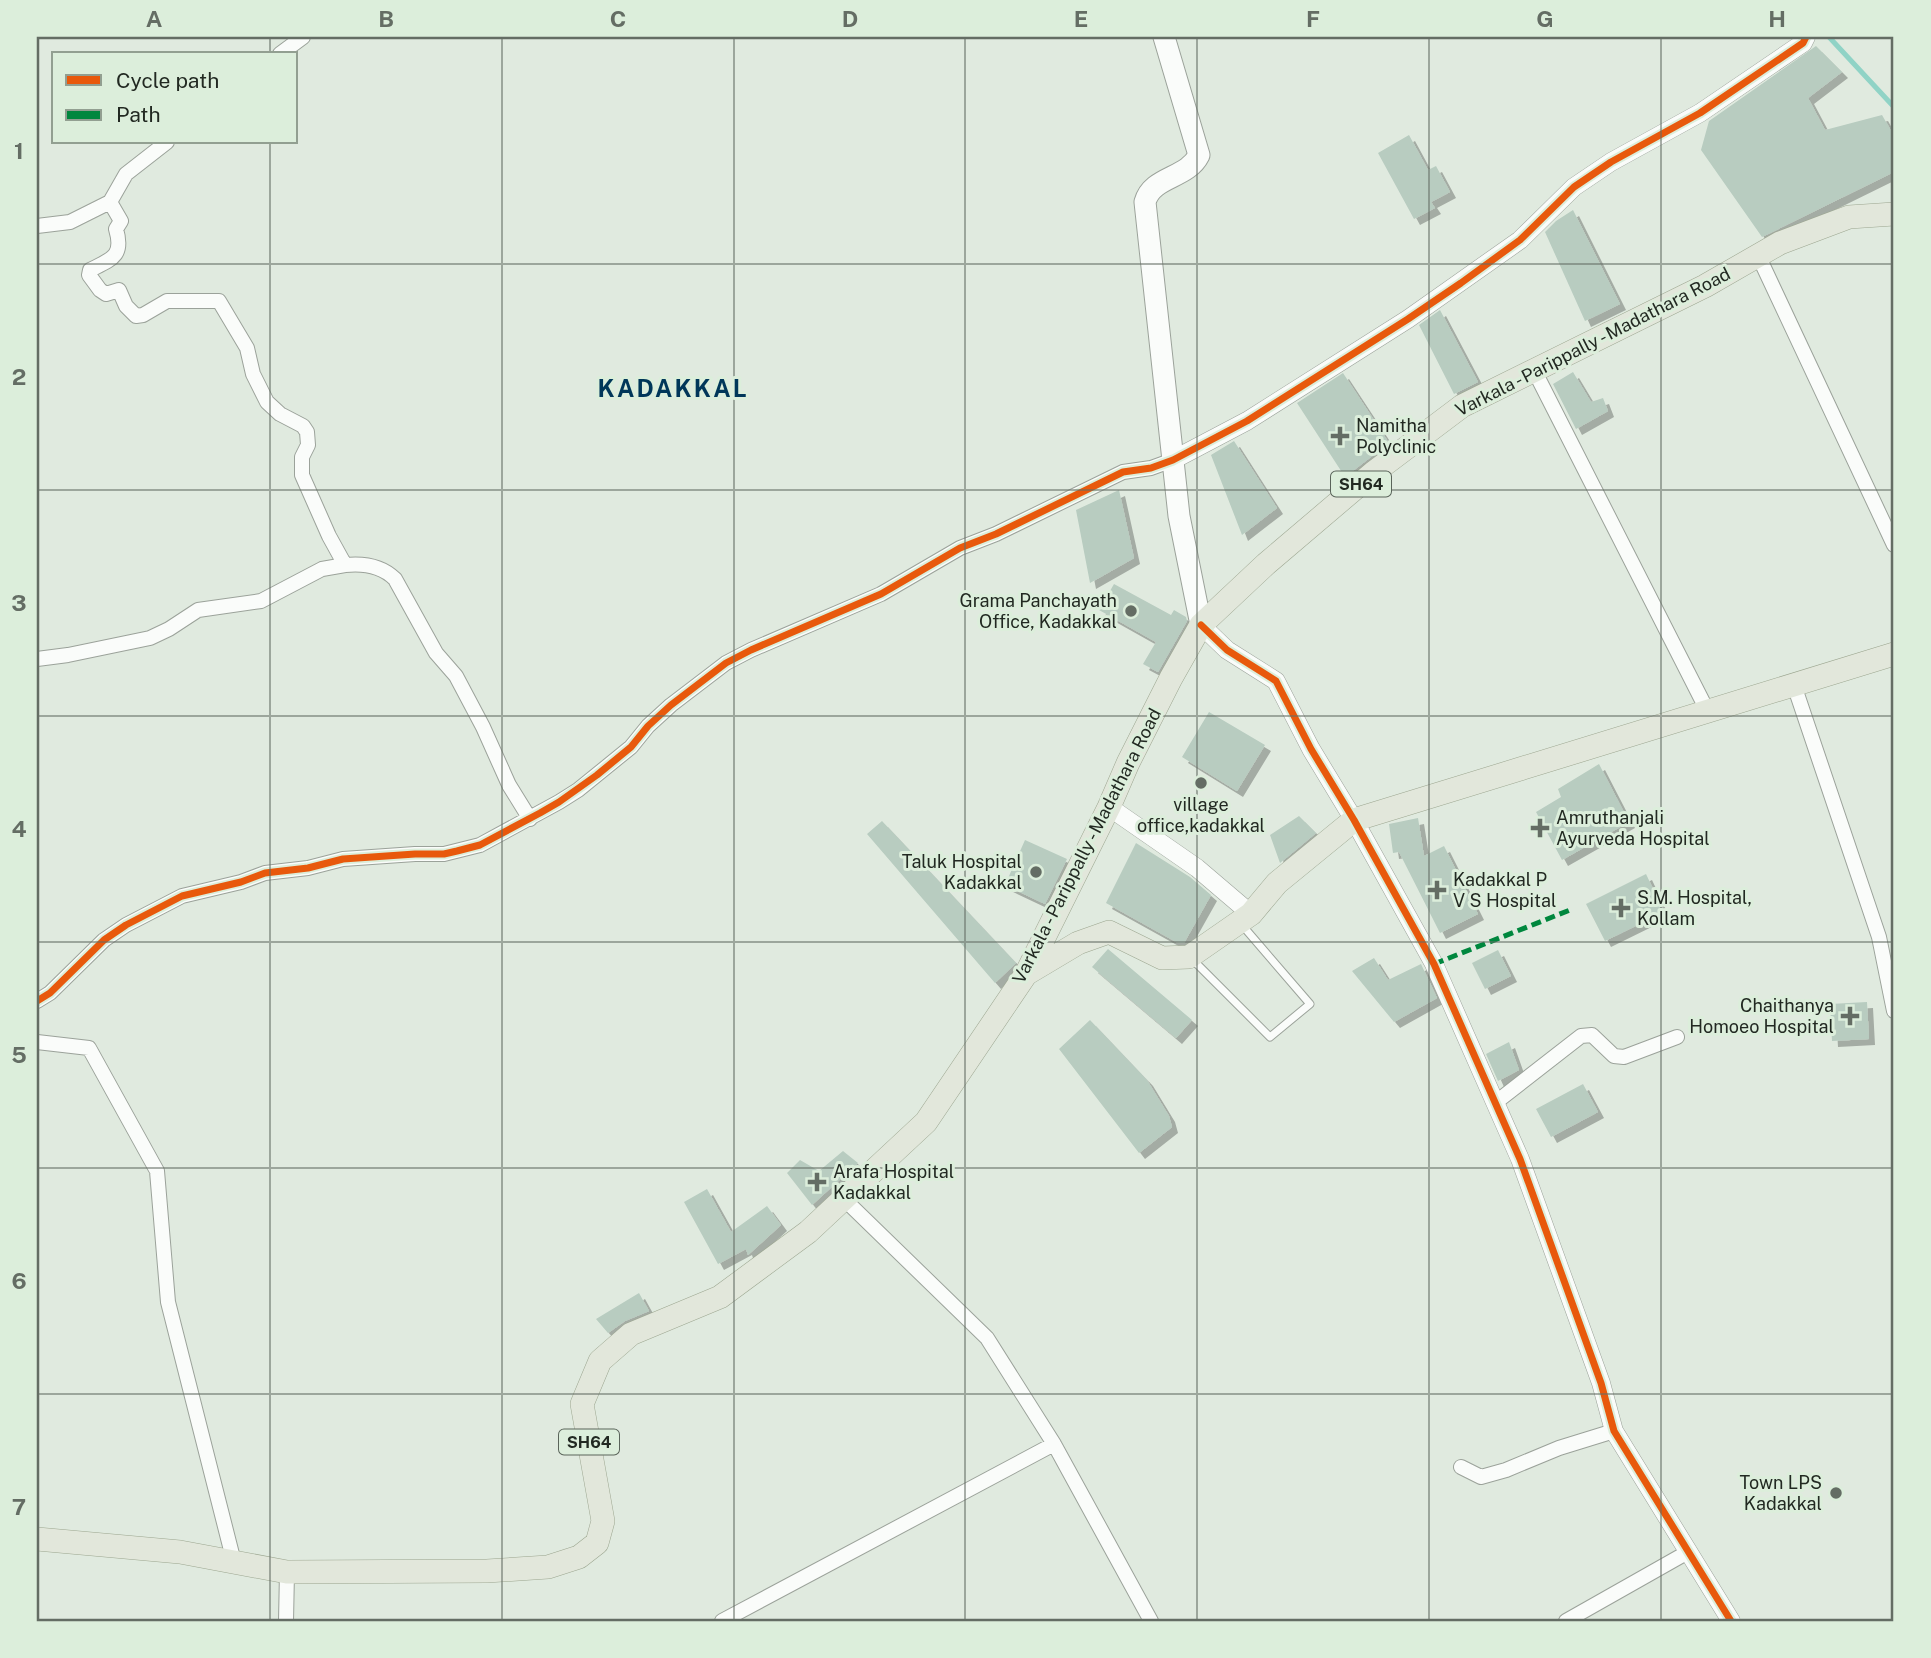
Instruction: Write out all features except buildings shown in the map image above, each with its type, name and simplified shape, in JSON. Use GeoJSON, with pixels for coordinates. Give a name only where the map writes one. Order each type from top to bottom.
{"type":"FeatureCollection","features":[{"type":"Feature","properties":{"kind":"main road"},"geometry":{"type":"LineString","coordinates":[[1164,37],[1199,150],[1197,160],[1190,168],[1154,186],[1147,193],[1145,202],[1179,516],[1201,625]]}},
{"type":"Feature","properties":{"kind":"main road","name":"Varkala - Parippally - Madathara Road"},"geometry":{"type":"LineString","coordinates":[[37,1539],[180,1552],[287,1572],[487,1571],[548,1567],[579,1558],[597,1543],[603,1521],[582,1404],[600,1361],[631,1334],[720,1297],[808,1232],[926,1122],[1026,974],[1147,726],[1201,625],[1266,564],[1373,473],[1462,406],[1705,286],[1780,243],[1849,217],[1894,214]]}},
{"type":"Feature","properties":{"kind":"main road"},"geometry":{"type":"LineString","coordinates":[[1026,974],[1078,943],[1109,932],[1162,958],[1189,957],[1245,918],[1277,883],[1354,820],[1894,654]]}},
{"type":"Feature","properties":{"kind":"street"},"geometry":{"type":"LineString","coordinates":[[283,52],[303,37]]}},
{"type":"Feature","properties":{"kind":"street"},"geometry":{"type":"LineString","coordinates":[[37,1001],[50,993],[104,940],[126,925],[182,896],[265,873],[308,868],[343,859],[457,851],[480,845],[530,819],[597,775],[631,747],[648,726],[671,705],[726,663],[881,594],[960,548],[996,534],[1124,472],[1151,468],[1173,460],[1247,421],[1408,319],[1520,240],[1574,187],[1611,162],[1700,113],[1803,43],[1806,37]]}},
{"type":"Feature","properties":{"kind":"street"},"geometry":{"type":"LineString","coordinates":[[37,226],[69,222],[110,202],[126,174],[164,144]]}},
{"type":"Feature","properties":{"kind":"street"},"geometry":{"type":"LineString","coordinates":[[110,202],[121,221],[116,229],[119,246],[112,258],[90,270],[89,275],[106,294],[119,290],[126,306],[136,316],[167,302],[219,301],[247,348],[253,374],[267,402],[280,414],[303,426],[307,432],[308,445],[302,457],[302,475],[345,565]]}},
{"type":"Feature","properties":{"kind":"street"},"geometry":{"type":"LineString","coordinates":[[1758,255],[1894,545]]}},
{"type":"Feature","properties":{"kind":"street"},"geometry":{"type":"LineString","coordinates":[[1535,370],[1708,712]]}},
{"type":"Feature","properties":{"kind":"street"},"geometry":{"type":"LineString","coordinates":[[37,659],[149,638],[169,629],[198,610],[261,601],[322,569],[357,564],[385,569],[395,579],[436,653],[456,676],[509,785],[530,819]]}},
{"type":"Feature","properties":{"kind":"street"},"geometry":{"type":"LineString","coordinates":[[1201,625],[1227,650],[1276,681],[1311,750],[1354,820],[1434,964],[1520,1159],[1601,1382],[1614,1431],[1731,1621]]}},
{"type":"Feature","properties":{"kind":"street"},"geometry":{"type":"LineString","coordinates":[[1794,685],[1880,937],[1894,1010]]}},
{"type":"Feature","properties":{"kind":"street"},"geometry":{"type":"LineString","coordinates":[[1109,807],[1197,868],[1245,918]]}},
{"type":"Feature","properties":{"kind":"street"},"geometry":{"type":"LineString","coordinates":[[1495,1103],[1581,1036],[1592,1035],[1614,1056],[1624,1057],[1677,1037]]}},
{"type":"Feature","properties":{"kind":"street"},"geometry":{"type":"LineString","coordinates":[[37,1042],[89,1048],[157,1171],[168,1302],[234,1562]]}},
{"type":"Feature","properties":{"kind":"street"},"geometry":{"type":"LineString","coordinates":[[844,1199],[987,1338],[1054,1444],[1151,1621]]}},
{"type":"Feature","properties":{"kind":"street"},"geometry":{"type":"LineString","coordinates":[[1461,1467],[1481,1477],[1614,1431]]}},
{"type":"Feature","properties":{"kind":"street"},"geometry":{"type":"LineString","coordinates":[[722,1621],[1054,1444]]}},
{"type":"Feature","properties":{"kind":"street"},"geometry":{"type":"LineString","coordinates":[[1566,1621],[1688,1552]]}},
{"type":"Feature","properties":{"kind":"street"},"geometry":{"type":"LineString","coordinates":[[286,1621],[287,1572]]}},
{"type":"Feature","properties":{"kind":"lane"},"geometry":{"type":"LineString","coordinates":[[1189,957],[1270,1037],[1311,1004],[1245,918]]}},
{"type":"Feature","properties":{"kind":"waterway"},"geometry":{"type":"LineString","coordinates":[[1829,37],[1894,107]]}},
{"type":"Feature","properties":{"kind":"marked path"},"geometry":{"type":"LineString","coordinates":[[1434,964],[1570,910]]}},
{"type":"Feature","properties":{"kind":"cycle path"},"geometry":{"type":"LineString","coordinates":[[37,1001],[50,993],[104,940],[126,925],[182,896],[241,882],[265,873],[308,868],[343,859],[457,851],[480,845],[540,813],[597,775],[631,747],[648,726],[671,705],[726,663],[881,594],[960,548],[996,534],[1123,472],[1151,468],[1173,460],[1247,421],[1461,283],[1520,240],[1574,187],[1611,162],[1700,113],[1803,43],[1806,37]]}},
{"type":"Feature","properties":{"kind":"cycle path"},"geometry":{"type":"LineString","coordinates":[[1201,625],[1227,650],[1276,681],[1311,749],[1434,964],[1520,1159],[1601,1383],[1614,1431],[1731,1621]]}},
{"type":"Feature","properties":{"kind":"place","name":"Namitha Polyclinic"},"geometry":{"type":"Point","coordinates":[1340,436]}},
{"type":"Feature","properties":{"kind":"place","name":"Grama Panchayath Office, Kadakkal"},"geometry":{"type":"Point","coordinates":[1131,611]}},
{"type":"Feature","properties":{"kind":"place","name":"village office,kadakkal"},"geometry":{"type":"Point","coordinates":[1201,783]}},
{"type":"Feature","properties":{"kind":"place","name":"Amruthanjali Ayurveda Hospital"},"geometry":{"type":"Point","coordinates":[1540,828]}},
{"type":"Feature","properties":{"kind":"place","name":"Taluk Hospital Kadakkal"},"geometry":{"type":"Point","coordinates":[1036,872]}},
{"type":"Feature","properties":{"kind":"place","name":"Kadakkal P V S Hospital"},"geometry":{"type":"Point","coordinates":[1437,890]}},
{"type":"Feature","properties":{"kind":"place","name":"S.M. Hospital, Kollam"},"geometry":{"type":"Point","coordinates":[1621,908]}},
{"type":"Feature","properties":{"kind":"place","name":"Chaithanya Homoeo Hospital"},"geometry":{"type":"Point","coordinates":[1850,1016]}},
{"type":"Feature","properties":{"kind":"place","name":"Arafa Hospital Kadakkal"},"geometry":{"type":"Point","coordinates":[817,1182]}},
{"type":"Feature","properties":{"kind":"place","name":"Town LPS Kadakkal"},"geometry":{"type":"Point","coordinates":[1836,1493]}},
{"type":"Feature","properties":{"kind":"district","name":"KADAKKAL"},"geometry":{"type":"Point","coordinates":[673,389]}}]}
